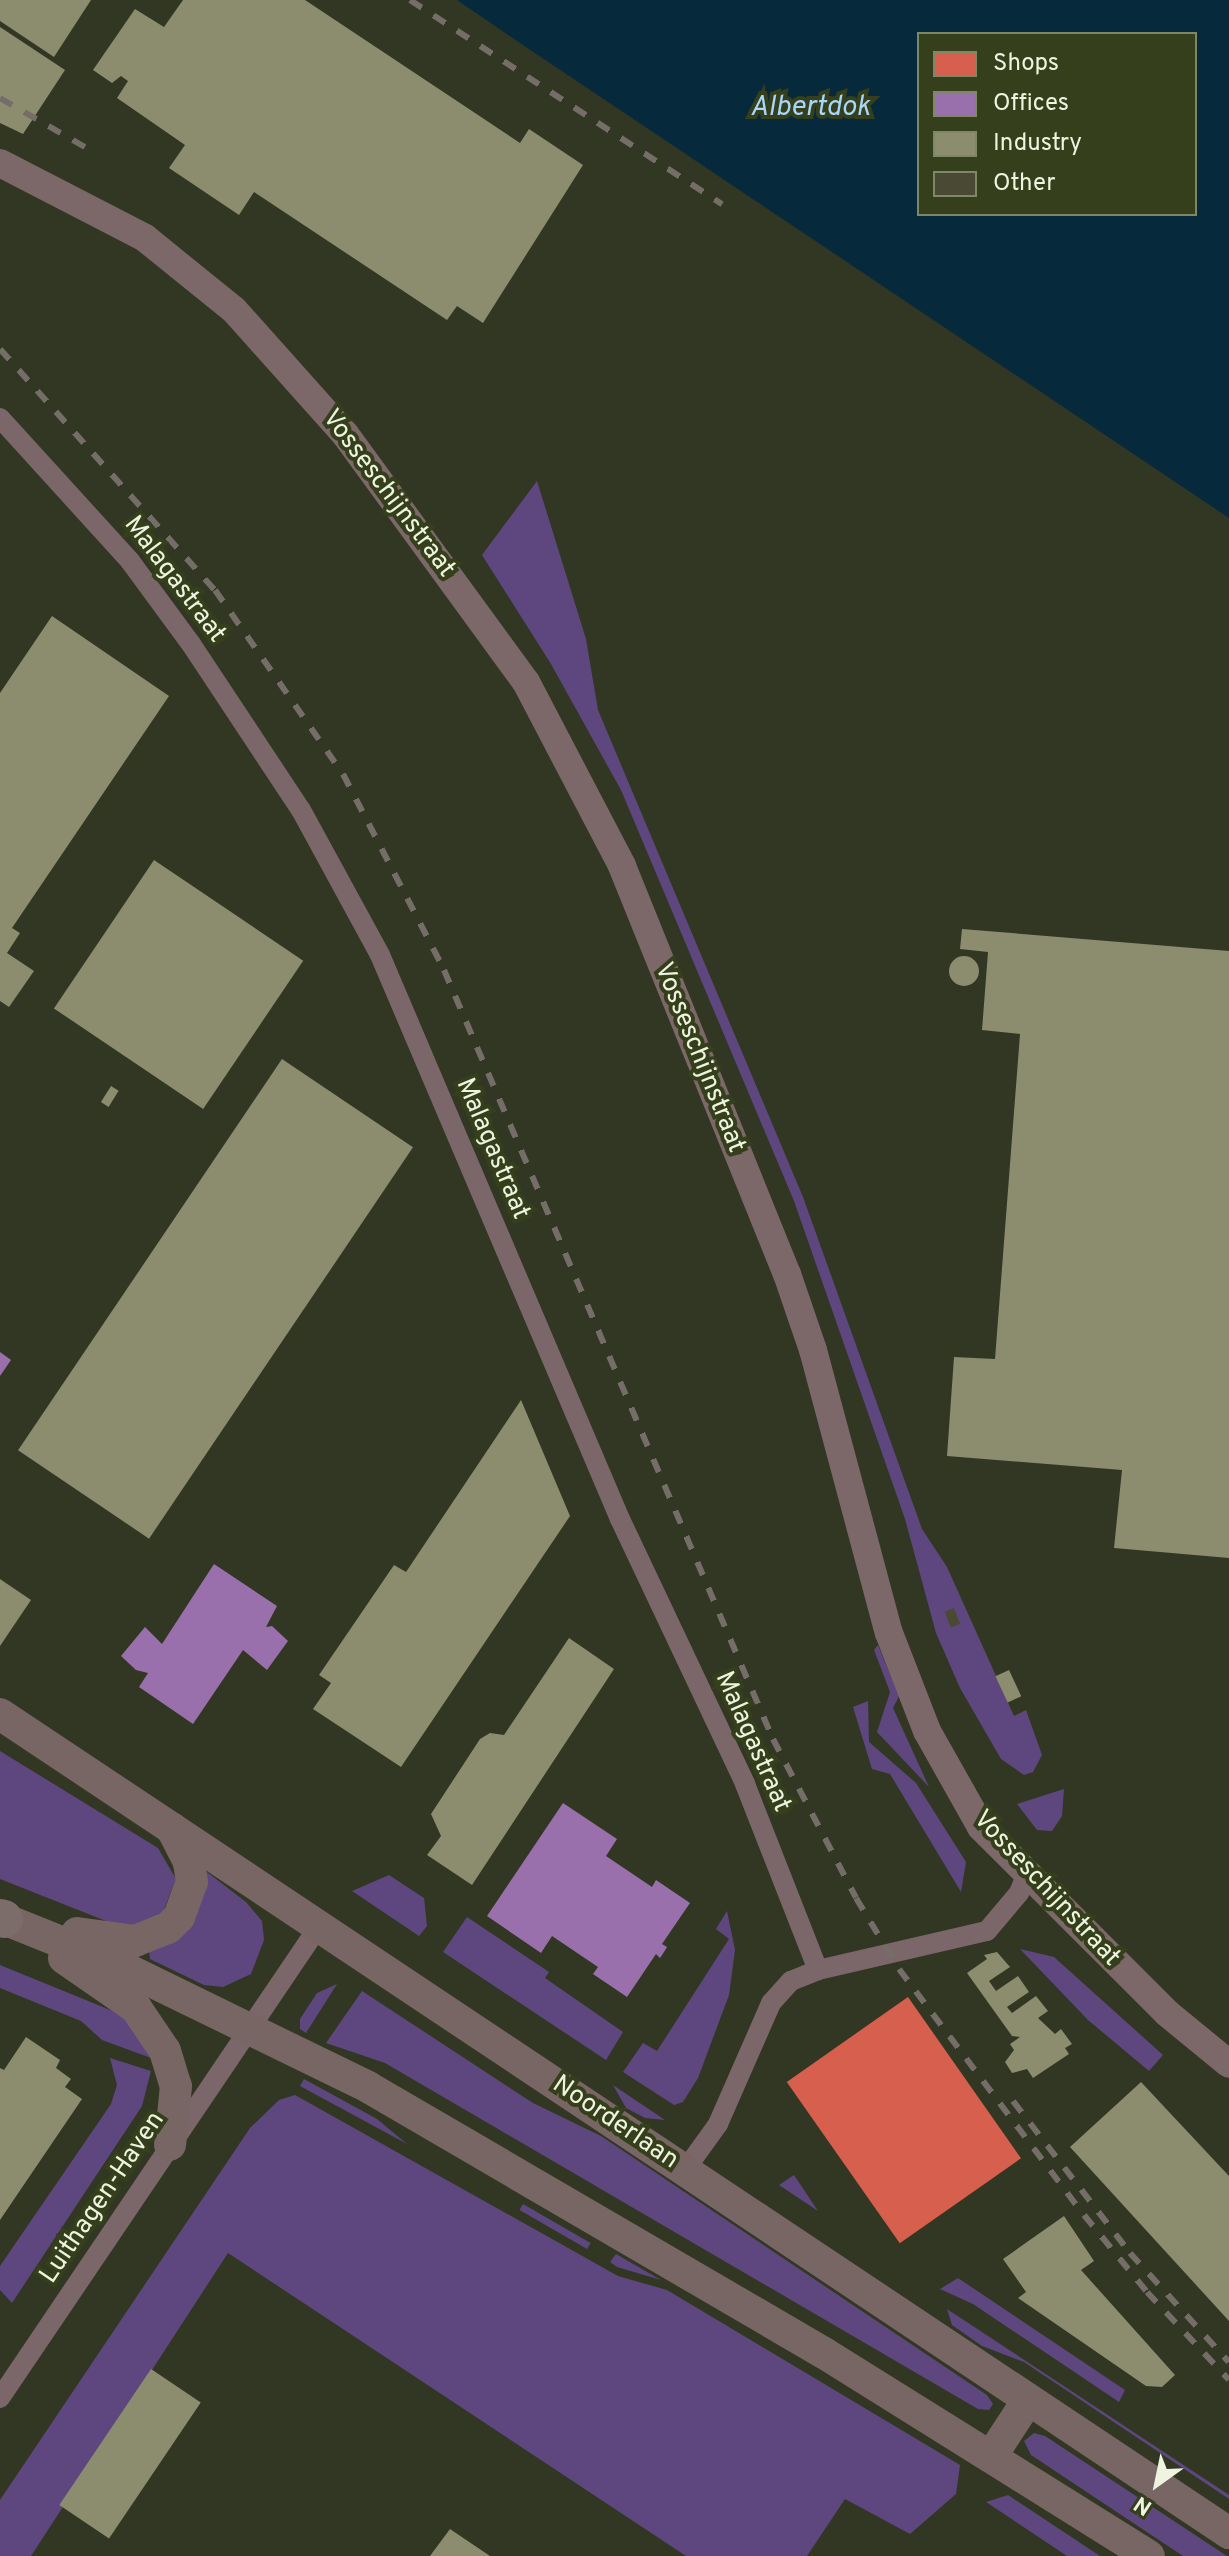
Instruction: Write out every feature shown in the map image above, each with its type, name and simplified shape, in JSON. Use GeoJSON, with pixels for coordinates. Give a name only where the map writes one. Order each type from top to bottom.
{"type":"FeatureCollection","features":[{"type":"Feature","properties":{"kind":"main road","name":"Noorderlaan"},"geometry":{"type":"LineString","coordinates":[[0,1714],[1229,2533]]}},
{"type":"Feature","properties":{"kind":"main road"},"geometry":{"type":"LineString","coordinates":[[2,1919],[116,1941],[135,1941],[168,1928],[187,1902],[192,1882],[189,1862],[170,1826]]}},
{"type":"Feature","properties":{"kind":"main road"},"geometry":{"type":"LineString","coordinates":[[2,1919],[249,2027],[542,2188],[992,2455],[1149,2556]]}},
{"type":"Feature","properties":{"kind":"main road"},"geometry":{"type":"LineString","coordinates":[[2,1919],[113,1991],[152,2028],[176,2086],[170,2145]]}},
{"type":"Feature","properties":{"kind":"main road"},"geometry":{"type":"LineString","coordinates":[[992,2455],[1028,2400]]}},
{"type":"Feature","properties":{"kind":"street","name":"Vosseschijnstraat"},"geometry":{"type":"LineString","coordinates":[[0,163],[145,238],[234,310],[345,434],[526,682],[622,866],[787,1274],[813,1350],[889,1633],[917,1707],[981,1827],[1167,2013],[1229,2064]]}},
{"type":"Feature","properties":{"kind":"street","name":"Malagastraat"},"geometry":{"type":"LineString","coordinates":[[0,418],[130,561],[191,644],[295,800],[380,955],[620,1519],[745,1784],[818,1970]]}},
{"type":"Feature","properties":{"kind":"street"},"geometry":{"type":"LineString","coordinates":[[685,2170],[718,2124],[771,2003],[791,1981],[818,1970],[987,1931],[1003,1916],[1027,1873]]}},
{"type":"Feature","properties":{"kind":"street","name":"Luithagen-Haven"},"geometry":{"type":"LineString","coordinates":[[0,2398],[319,1926]]}},
{"type":"Feature","properties":{"kind":"shaded area"},"geometry":{"type":"Polygon","coordinates":[[[537,481],[586,639],[598,710],[803,1197],[922,1529],[947,1567],[1014,1716],[1026,1710],[1042,1755],[1033,1772],[1024,1775],[1001,1759],[960,1688],[936,1633],[905,1519],[794,1201],[621,790],[551,664],[482,555],[537,481]]]}},
{"type":"Feature","properties":{"kind":"shaded area"},"geometry":{"type":"Polygon","coordinates":[[[878,1645],[899,1696],[893,1708],[929,1787],[877,1732],[890,1692],[874,1650],[878,1645]]]}},
{"type":"Feature","properties":{"kind":"shaded area"},"geometry":{"type":"Polygon","coordinates":[[[868,1701],[869,1742],[916,1783],[966,1862],[961,1892],[890,1774],[872,1769],[853,1707],[868,1701]]]}},
{"type":"Feature","properties":{"kind":"shaded area"},"geometry":{"type":"Polygon","coordinates":[[[0,1751],[158,1848],[176,1879],[163,1912],[134,1927],[116,1925],[0,1879],[0,1751]]]}},
{"type":"Feature","properties":{"kind":"shaded area"},"geometry":{"type":"Polygon","coordinates":[[[1064,1789],[1062,1816],[1052,1831],[1037,1830],[1017,1804],[1064,1789]]]}},
{"type":"Feature","properties":{"kind":"shaded area"},"geometry":{"type":"Polygon","coordinates":[[[207,1872],[246,1902],[262,1921],[264,1940],[251,1974],[223,1987],[204,1985],[150,1959],[149,1952],[207,1872]]]}},
{"type":"Feature","properties":{"kind":"shaded area"},"geometry":{"type":"Polygon","coordinates":[[[389,1875],[424,1898],[427,1926],[419,1936],[352,1891],[389,1875]]]}},
{"type":"Feature","properties":{"kind":"shaded area"},"geometry":{"type":"Polygon","coordinates":[[[727,1911],[735,1950],[729,1995],[698,2078],[683,2102],[674,2105],[623,2072],[643,2043],[657,2051],[729,1939],[716,1929],[727,1911]]]}},
{"type":"Feature","properties":{"kind":"shaded area"},"geometry":{"type":"Polygon","coordinates":[[[467,1917],[549,1972],[545,1978],[623,2032],[606,2060],[443,1952],[467,1917]]]}},
{"type":"Feature","properties":{"kind":"shaded area"},"geometry":{"type":"Polygon","coordinates":[[[1020,1949],[1054,1957],[1163,2055],[1149,2071],[1088,2020],[1020,1949]]]}},
{"type":"Feature","properties":{"kind":"shaded area"},"geometry":{"type":"Polygon","coordinates":[[[0,1965],[125,2016],[151,2058],[102,2040],[81,2021],[0,1988],[0,1965]]]}},
{"type":"Feature","properties":{"kind":"shaded area"},"geometry":{"type":"Polygon","coordinates":[[[337,1984],[306,2033],[300,2029],[300,2019],[317,1993],[337,1984]]]}},
{"type":"Feature","properties":{"kind":"shaded area"},"geometry":{"type":"Polygon","coordinates":[[[362,1991],[533,2103],[601,2136],[987,2395],[993,2404],[989,2410],[978,2409],[385,2063],[326,2043],[362,1991]]]}},
{"type":"Feature","properties":{"kind":"shaded area"},"geometry":{"type":"Polygon","coordinates":[[[110,2058],[151,2071],[142,2106],[12,2303],[0,2290],[0,2266],[111,2104],[117,2085],[110,2058]]]}},
{"type":"Feature","properties":{"kind":"shaded area"},"geometry":{"type":"Polygon","coordinates":[[[304,2079],[377,2119],[407,2144],[300,2086],[304,2079]]]}},
{"type":"Feature","properties":{"kind":"shaded area"},"geometry":{"type":"Polygon","coordinates":[[[613,2085],[665,2120],[645,2118],[626,2108],[613,2085]]]}},
{"type":"Feature","properties":{"kind":"shaded area"},"geometry":{"type":"Polygon","coordinates":[[[295,2095],[618,2276],[667,2290],[960,2465],[956,2494],[910,2534],[845,2499],[807,2556],[686,2556],[228,2253],[31,2556],[0,2556],[0,2500],[250,2128],[279,2100],[295,2095]]]}},
{"type":"Feature","properties":{"kind":"shaded area"},"geometry":{"type":"Polygon","coordinates":[[[794,2175],[818,2211],[779,2185],[794,2175]]]}},
{"type":"Feature","properties":{"kind":"shaded area"},"geometry":{"type":"Polygon","coordinates":[[[523,2204],[591,2243],[587,2249],[520,2210],[523,2204]]]}},
{"type":"Feature","properties":{"kind":"shaded area"},"geometry":{"type":"Polygon","coordinates":[[[616,2254],[661,2280],[617,2267],[610,2262],[616,2254]]]}},
{"type":"Feature","properties":{"kind":"shaded area"},"geometry":{"type":"Polygon","coordinates":[[[958,2278],[1125,2390],[1119,2402],[973,2304],[940,2289],[958,2278]]]}},
{"type":"Feature","properties":{"kind":"shaded area"},"geometry":{"type":"Polygon","coordinates":[[[947,2309],[1229,2495],[1229,2499],[1024,2362],[982,2346],[952,2325],[947,2309]]]}},
{"type":"Feature","properties":{"kind":"shaded area"},"geometry":{"type":"Polygon","coordinates":[[[1034,2433],[1045,2436],[1227,2556],[1183,2556],[1031,2455],[1024,2441],[1034,2433]]]}},
{"type":"Feature","properties":{"kind":"shaded area"},"geometry":{"type":"Polygon","coordinates":[[[1008,2495],[1100,2556],[1067,2556],[986,2502],[1008,2495]]]}},
{"type":"Feature","properties":{"kind":"water","name":"Albertdok"},"geometry":{"type":"Polygon","coordinates":[[[457,0],[1229,0],[1229,518],[514,39],[457,0]]]}},
{"type":"Feature","properties":{"kind":"building: Shops"},"geometry":{"type":"Polygon","coordinates":[[[908,1997],[1021,2158],[900,2243],[787,2082],[908,1997]]]}},
{"type":"Feature","properties":{"kind":"building: Offices"},"geometry":{"type":"Polygon","coordinates":[[[0,1352],[11,1360],[0,1376],[0,1352]]]}},
{"type":"Feature","properties":{"kind":"building: Offices"},"geometry":{"type":"Polygon","coordinates":[[[214,1564],[277,1606],[266,1627],[272,1626],[288,1641],[267,1670],[243,1650],[193,1724],[139,1687],[148,1673],[136,1670],[121,1656],[145,1627],[162,1644],[214,1564]]]}},
{"type":"Feature","properties":{"kind":"building: Offices"},"geometry":{"type":"Polygon","coordinates":[[[563,1803],[617,1839],[606,1856],[652,1887],[656,1880],[690,1903],[662,1944],[667,1947],[660,1958],[656,1954],[627,1997],[593,1974],[598,1967],[552,1936],[541,1953],[487,1916],[563,1803]]]}},
{"type":"Feature","properties":{"kind":"building: Industry"},"geometry":{"type":"Polygon","coordinates":[[[0,0],[91,0],[54,57],[0,21],[0,0]]]}},
{"type":"Feature","properties":{"kind":"building: Industry"},"geometry":{"type":"Polygon","coordinates":[[[183,0],[305,0],[520,143],[529,129],[583,165],[483,323],[457,306],[447,320],[254,192],[239,215],[169,168],[185,145],[117,98],[128,81],[121,76],[112,83],[93,70],[135,9],[164,27],[183,0]]]}},
{"type":"Feature","properties":{"kind":"building: Industry"},"geometry":{"type":"Polygon","coordinates":[[[0,27],[65,70],[23,134],[0,123],[0,27]]]}},
{"type":"Feature","properties":{"kind":"building: Industry"},"geometry":{"type":"Polygon","coordinates":[[[52,616],[169,696],[12,928],[20,933],[7,953],[34,971],[9,1007],[0,1001],[0,693],[52,616]]]}},
{"type":"Feature","properties":{"kind":"building: Industry"},"geometry":{"type":"Polygon","coordinates":[[[154,860],[303,961],[203,1109],[54,1008],[154,860]]]}},
{"type":"Feature","properties":{"kind":"building: Industry"},"geometry":{"type":"Polygon","coordinates":[[[962,929],[1229,951],[1229,1558],[1114,1548],[1122,1470],[947,1456],[954,1357],[995,1359],[1020,1034],[982,1030],[988,952],[960,949],[962,929]]]}},
{"type":"Feature","properties":{"kind":"building: Industry"},"geometry":{"type":"Polygon","coordinates":[[[964,956],[975,960],[979,971],[975,982],[964,986],[953,982],[949,971],[953,960],[964,956]]]}},
{"type":"Feature","properties":{"kind":"building: Industry"},"geometry":{"type":"Polygon","coordinates":[[[282,1059],[413,1147],[149,1539],[18,1450],[282,1059]]]}},
{"type":"Feature","properties":{"kind":"building: Industry"},"geometry":{"type":"Polygon","coordinates":[[[111,1086],[119,1091],[109,1107],[101,1102],[111,1086]]]}},
{"type":"Feature","properties":{"kind":"building: Industry"},"geometry":{"type":"Polygon","coordinates":[[[521,1400],[570,1516],[401,1767],[313,1709],[331,1683],[319,1675],[394,1565],[406,1572],[521,1400]]]}},
{"type":"Feature","properties":{"kind":"building: Industry"},"geometry":{"type":"Polygon","coordinates":[[[0,1579],[31,1600],[0,1646],[0,1579]]]}},
{"type":"Feature","properties":{"kind":"building: Industry"},"geometry":{"type":"Polygon","coordinates":[[[569,1638],[614,1669],[472,1885],[427,1855],[441,1836],[431,1814],[480,1739],[490,1733],[504,1735],[569,1638]]]}},
{"type":"Feature","properties":{"kind":"building: Industry"},"geometry":{"type":"Polygon","coordinates":[[[1009,1670],[1021,1696],[1008,1703],[995,1676],[1009,1670]]]}},
{"type":"Feature","properties":{"kind":"building: Industry"},"geometry":{"type":"Polygon","coordinates":[[[997,1952],[1010,1967],[989,1981],[996,1991],[1018,1976],[1029,1992],[1007,2007],[1012,2013],[1036,1996],[1048,2011],[1038,2018],[1055,2034],[1061,2029],[1072,2044],[1065,2048],[1069,2054],[1033,2078],[1027,2069],[1012,2073],[1005,2062],[1014,2050],[1010,2044],[1020,2037],[1012,2036],[967,1973],[987,1959],[984,1955],[997,1952]]]}},
{"type":"Feature","properties":{"kind":"building: Industry"},"geometry":{"type":"Polygon","coordinates":[[[26,2037],[60,2060],[56,2068],[71,2079],[65,2087],[82,2099],[0,2220],[0,2068],[4,2070],[26,2037]]]}},
{"type":"Feature","properties":{"kind":"building: Industry"},"geometry":{"type":"Polygon","coordinates":[[[1141,2082],[1229,2176],[1229,2321],[1070,2147],[1141,2082]]]}},
{"type":"Feature","properties":{"kind":"building: Industry"},"geometry":{"type":"Polygon","coordinates":[[[1064,2216],[1094,2261],[1081,2270],[1175,2375],[1162,2387],[1146,2386],[1018,2298],[1026,2292],[1003,2259],[1064,2216]]]}},
{"type":"Feature","properties":{"kind":"building: Industry"},"geometry":{"type":"Polygon","coordinates":[[[151,2369],[201,2403],[109,2539],[59,2505],[151,2369]]]}},
{"type":"Feature","properties":{"kind":"building: Industry"},"geometry":{"type":"Polygon","coordinates":[[[450,2529],[490,2556],[430,2556],[450,2529]]]}},
{"type":"Feature","properties":{"kind":"building: Other"},"geometry":{"type":"Polygon","coordinates":[[[954,1608],[960,1624],[951,1627],[945,1612],[954,1608]]]}},
{"type":"Feature","properties":{"kind":"railway"},"geometry":{"type":"LineString","coordinates":[[410,0],[722,204]]}},
{"type":"Feature","properties":{"kind":"railway"},"geometry":{"type":"LineString","coordinates":[[0,98],[85,147]]}},
{"type":"Feature","properties":{"kind":"railway"},"geometry":{"type":"LineString","coordinates":[[0,349],[215,590],[343,774],[444,970],[773,1739],[856,1898],[899,1969],[1084,2215],[1147,2292],[1229,2380]]}},
{"type":"Feature","properties":{"kind":"railway"},"geometry":{"type":"LineString","coordinates":[[1013,2101],[1130,2253],[1229,2362]]}}]}
